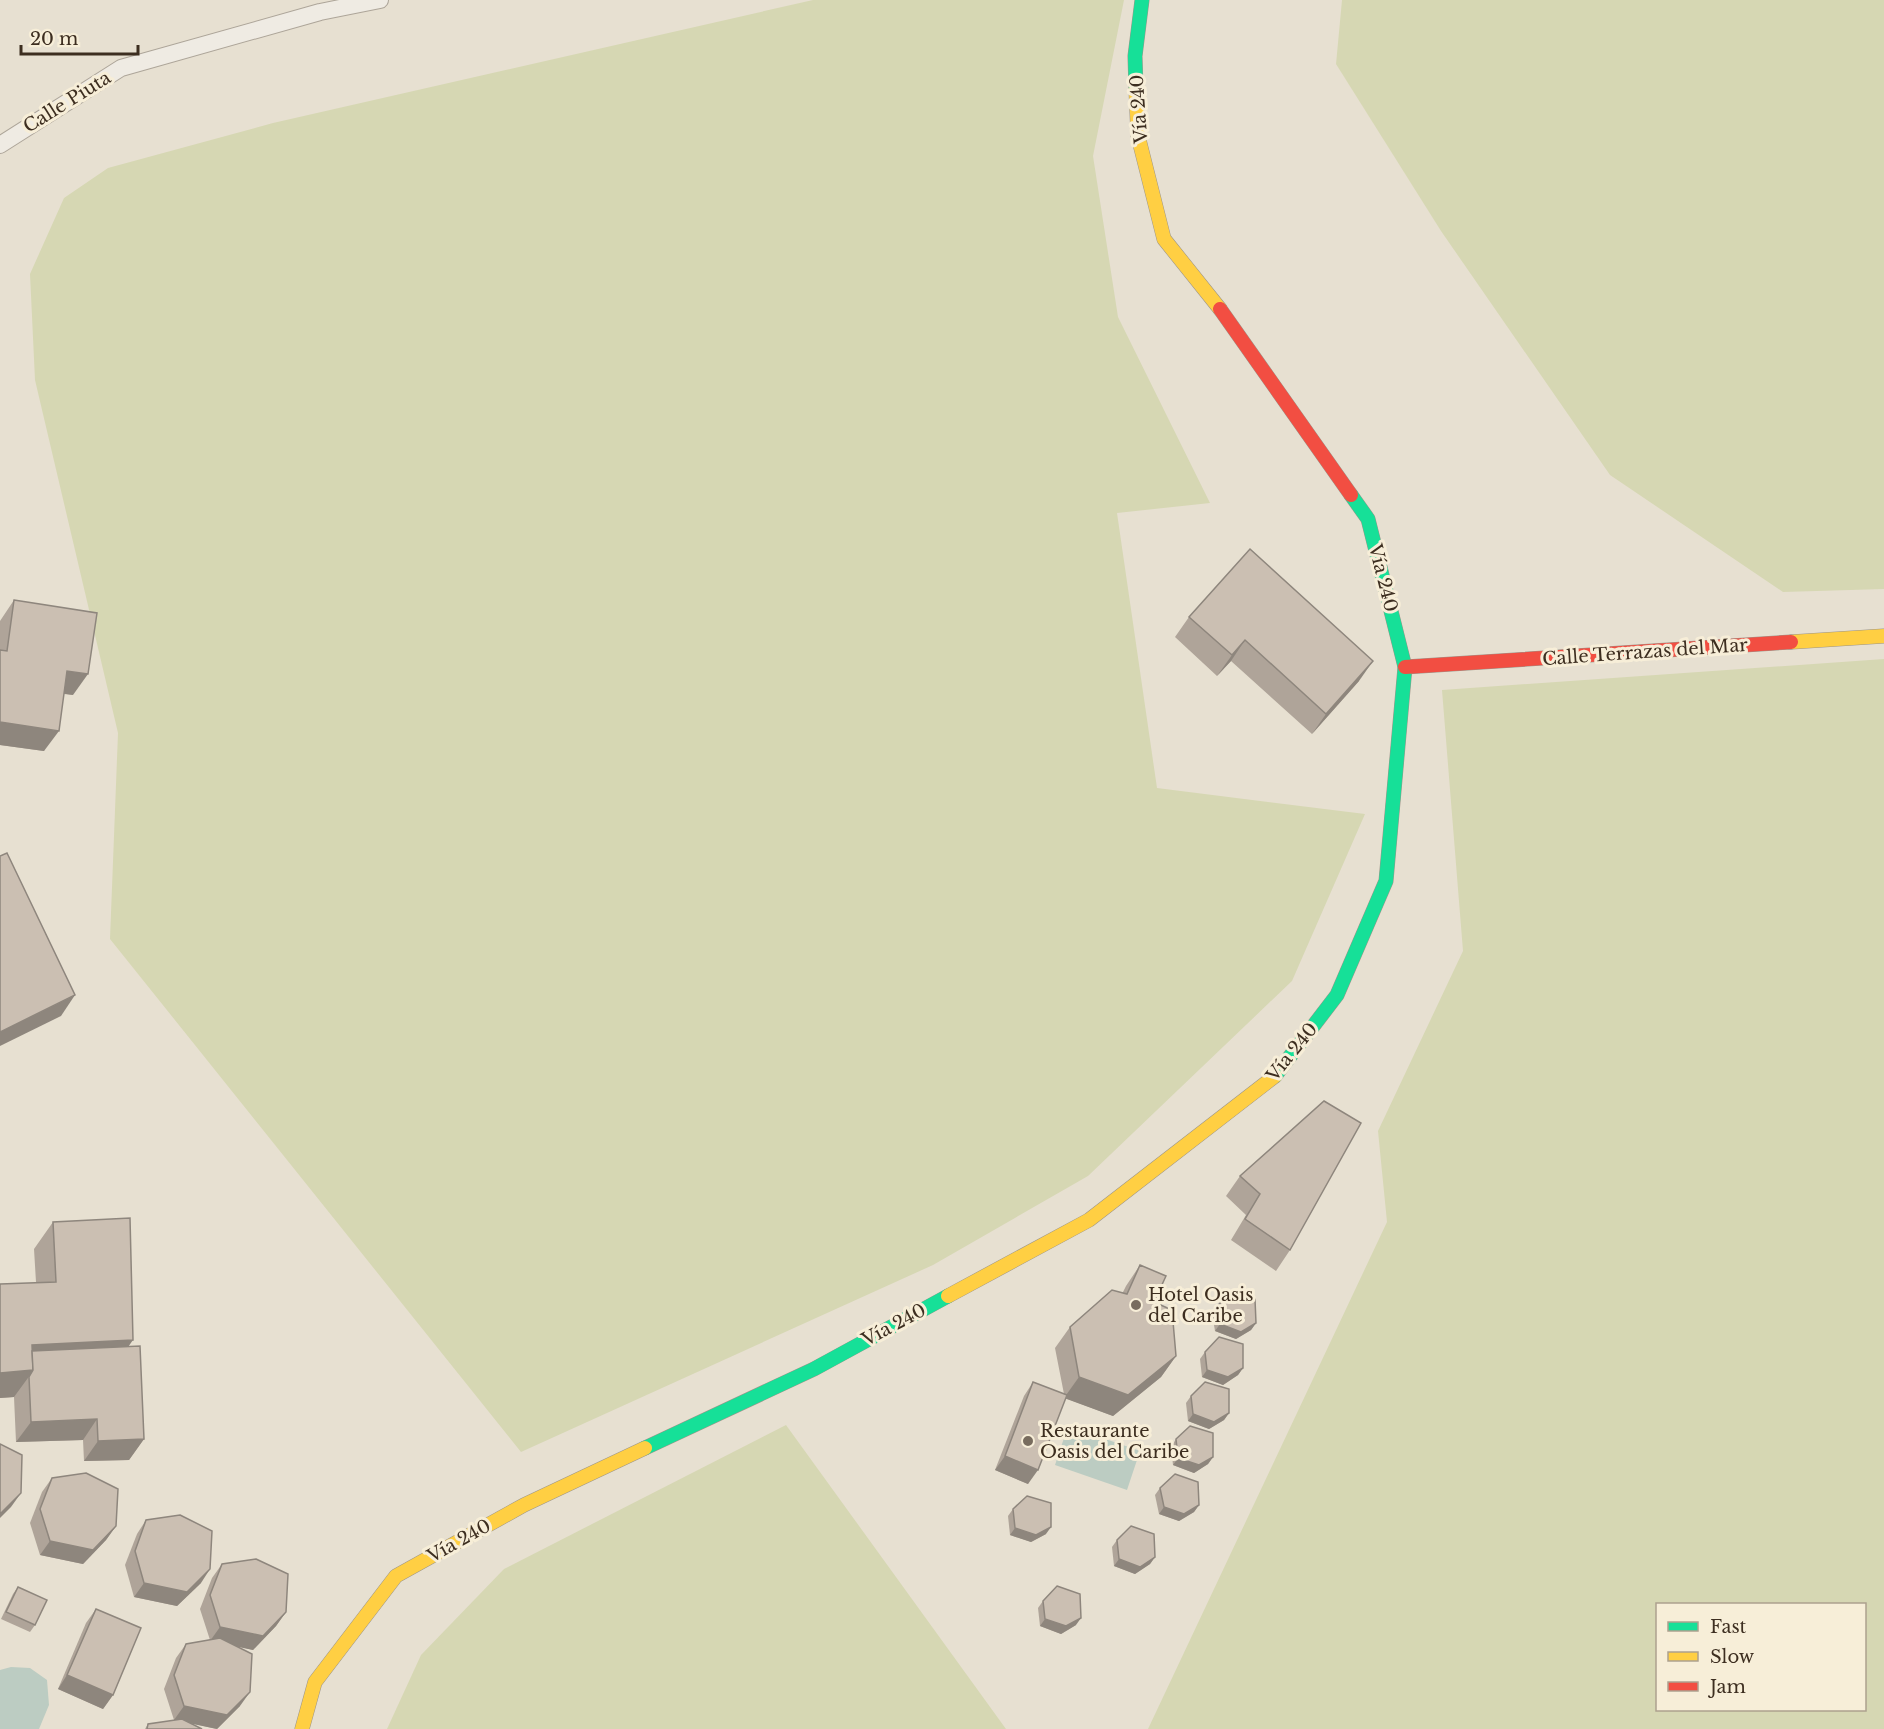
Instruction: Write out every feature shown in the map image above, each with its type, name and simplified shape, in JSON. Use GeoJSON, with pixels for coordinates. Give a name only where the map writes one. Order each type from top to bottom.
{"type":"FeatureCollection","features":[{"type":"Feature","properties":{"kind":"main road","name":"Vía 240"},"geometry":{"type":"LineString","coordinates":[[302,1729],[315,1682],[396,1576],[524,1505],[814,1369],[1089,1220],[1273,1079],[1337,995],[1386,881],[1406,667],[1368,519],[1228,319],[1164,238],[1138,136],[1135,56],[1142,0]]}},
{"type":"Feature","properties":{"kind":"main road","name":"Calle Terrazas del Mar"},"geometry":{"type":"LineString","coordinates":[[1406,667],[1884,636]]}},
{"type":"Feature","properties":{"kind":"lane","name":"Calle Piuta"},"geometry":{"type":"LineString","coordinates":[[0,145],[121,68],[320,12],[380,0]]}},
{"type":"Feature","properties":{"kind":"green space"},"geometry":{"type":"Polygon","coordinates":[[[813,0],[1124,0],[1093,156],[1118,317],[1210,503],[1117,513],[1157,788],[1365,814],[1292,981],[1088,1176],[933,1265],[521,1452],[110,939],[118,733],[35,380],[30,274],[64,198],[108,168],[273,123],[813,0]]]}},
{"type":"Feature","properties":{"kind":"green space"},"geometry":{"type":"Polygon","coordinates":[[[1342,0],[1884,0],[1884,589],[1783,592],[1610,475],[1441,231],[1336,64],[1342,0]]]}},
{"type":"Feature","properties":{"kind":"green space"},"geometry":{"type":"Polygon","coordinates":[[[1884,659],[1884,1729],[1148,1729],[1387,1222],[1378,1131],[1463,951],[1442,690],[1884,659]]]}},
{"type":"Feature","properties":{"kind":"green space"},"geometry":{"type":"Polygon","coordinates":[[[786,1425],[1006,1729],[387,1729],[421,1655],[504,1569],[786,1425]]]}},
{"type":"Feature","properties":{"kind":"shaded area"},"geometry":{"type":"Polygon","coordinates":[[[1068,1426],[1140,1451],[1127,1490],[1055,1465],[1068,1426]]]}},
{"type":"Feature","properties":{"kind":"shaded area"},"geometry":{"type":"Polygon","coordinates":[[[11,1667],[30,1668],[47,1680],[49,1705],[39,1729],[0,1729],[0,1670],[11,1667]]]}},
{"type":"Feature","properties":{"kind":"building"},"geometry":{"type":"Polygon","coordinates":[[[1250,549],[1373,661],[1326,714],[1245,640],[1232,655],[1189,617],[1250,549]]]}},
{"type":"Feature","properties":{"kind":"building"},"geometry":{"type":"Polygon","coordinates":[[[14,600],[97,613],[88,674],[67,671],[59,731],[0,722],[0,650],[7,651],[14,600]]]}},
{"type":"Feature","properties":{"kind":"building"},"geometry":{"type":"Polygon","coordinates":[[[7,853],[75,995],[0,1032],[0,856],[7,853]]]}},
{"type":"Feature","properties":{"kind":"building"},"geometry":{"type":"Polygon","coordinates":[[[1324,1101],[1361,1123],[1290,1250],[1245,1219],[1260,1194],[1240,1176],[1324,1101]]]}},
{"type":"Feature","properties":{"kind":"building"},"geometry":{"type":"Polygon","coordinates":[[[130,1218],[133,1340],[32,1345],[33,1370],[0,1373],[0,1284],[56,1282],[53,1222],[130,1218]]]}},
{"type":"Feature","properties":{"kind":"building"},"geometry":{"type":"Polygon","coordinates":[[[1140,1265],[1166,1276],[1154,1302],[1172,1310],[1176,1356],[1128,1395],[1079,1377],[1070,1327],[1112,1290],[1127,1294],[1140,1265]]]}},
{"type":"Feature","properties":{"kind":"building"},"geometry":{"type":"Polygon","coordinates":[[[1232,1292],[1255,1299],[1256,1323],[1241,1332],[1220,1324],[1217,1306],[1232,1292]]]}},
{"type":"Feature","properties":{"kind":"building"},"geometry":{"type":"Polygon","coordinates":[[[1219,1337],[1243,1344],[1243,1368],[1228,1377],[1207,1370],[1205,1352],[1219,1337]]]}},
{"type":"Feature","properties":{"kind":"building"},"geometry":{"type":"Polygon","coordinates":[[[140,1346],[144,1439],[98,1441],[97,1419],[31,1422],[29,1377],[33,1370],[32,1351],[140,1346]]]}},
{"type":"Feature","properties":{"kind":"building"},"geometry":{"type":"Polygon","coordinates":[[[1033,1382],[1067,1395],[1038,1470],[1005,1456],[1033,1382]]]}},
{"type":"Feature","properties":{"kind":"building"},"geometry":{"type":"Polygon","coordinates":[[[1205,1382],[1229,1389],[1229,1413],[1214,1422],[1193,1414],[1191,1396],[1205,1382]]]}},
{"type":"Feature","properties":{"kind":"building"},"geometry":{"type":"Polygon","coordinates":[[[1190,1426],[1213,1433],[1213,1457],[1199,1465],[1178,1458],[1176,1439],[1190,1426]]]}},
{"type":"Feature","properties":{"kind":"building"},"geometry":{"type":"Polygon","coordinates":[[[0,1444],[22,1455],[21,1493],[0,1514],[0,1444]]]}},
{"type":"Feature","properties":{"kind":"building"},"geometry":{"type":"Polygon","coordinates":[[[86,1473],[118,1489],[116,1526],[93,1550],[50,1541],[40,1509],[52,1478],[86,1473]]]}},
{"type":"Feature","properties":{"kind":"building"},"geometry":{"type":"Polygon","coordinates":[[[1175,1474],[1198,1482],[1199,1505],[1184,1514],[1164,1507],[1160,1488],[1175,1474]]]}},
{"type":"Feature","properties":{"kind":"building"},"geometry":{"type":"Polygon","coordinates":[[[1027,1496],[1051,1503],[1051,1527],[1036,1535],[1015,1528],[1013,1509],[1027,1496]]]}},
{"type":"Feature","properties":{"kind":"building"},"geometry":{"type":"Polygon","coordinates":[[[180,1515],[212,1531],[210,1569],[187,1592],[144,1583],[135,1551],[146,1520],[180,1515]]]}},
{"type":"Feature","properties":{"kind":"building"},"geometry":{"type":"Polygon","coordinates":[[[1131,1526],[1154,1534],[1155,1557],[1140,1567],[1119,1559],[1117,1540],[1131,1526]]]}},
{"type":"Feature","properties":{"kind":"building"},"geometry":{"type":"Polygon","coordinates":[[[256,1559],[288,1574],[286,1612],[263,1636],[220,1627],[210,1595],[222,1564],[256,1559]]]}},
{"type":"Feature","properties":{"kind":"building"},"geometry":{"type":"Polygon","coordinates":[[[1057,1586],[1080,1594],[1081,1618],[1066,1626],[1045,1619],[1043,1601],[1057,1586]]]}},
{"type":"Feature","properties":{"kind":"building"},"geometry":{"type":"Polygon","coordinates":[[[18,1587],[47,1600],[35,1625],[6,1612],[18,1587]]]}},
{"type":"Feature","properties":{"kind":"building"},"geometry":{"type":"Polygon","coordinates":[[[96,1609],[141,1628],[113,1695],[67,1675],[96,1609]]]}},
{"type":"Feature","properties":{"kind":"building"},"geometry":{"type":"Polygon","coordinates":[[[220,1638],[252,1654],[250,1692],[227,1715],[184,1706],[174,1675],[186,1644],[220,1638]]]}},
{"type":"Feature","properties":{"kind":"building"},"geometry":{"type":"Polygon","coordinates":[[[182,1719],[202,1729],[147,1729],[148,1724],[182,1719]]]}},
{"type":"Feature","properties":{"kind":"traffic: fast"},"geometry":{"type":"LineString","coordinates":[[1136,90],[1135,56],[1142,0]]}},
{"type":"Feature","properties":{"kind":"traffic: fast"},"geometry":{"type":"LineString","coordinates":[[1275,1076],[1337,995],[1386,881],[1405,667],[1368,519],[1351,495]]}},
{"type":"Feature","properties":{"kind":"traffic: fast"},"geometry":{"type":"LineString","coordinates":[[645,1448],[814,1369],[948,1296]]}},
{"type":"Feature","properties":{"kind":"traffic: slow"},"geometry":{"type":"LineString","coordinates":[[1136,90],[1138,136],[1164,239],[1220,309]]}},
{"type":"Feature","properties":{"kind":"traffic: slow"},"geometry":{"type":"LineString","coordinates":[[1791,642],[1884,636]]}},
{"type":"Feature","properties":{"kind":"traffic: slow"},"geometry":{"type":"LineString","coordinates":[[948,1296],[1089,1220],[1275,1076]]}},
{"type":"Feature","properties":{"kind":"traffic: slow"},"geometry":{"type":"LineString","coordinates":[[302,1729],[315,1682],[396,1576],[524,1505],[645,1448]]}},
{"type":"Feature","properties":{"kind":"traffic: jam"},"geometry":{"type":"LineString","coordinates":[[1220,309],[1351,495]]}},
{"type":"Feature","properties":{"kind":"traffic: jam"},"geometry":{"type":"LineString","coordinates":[[1405,667],[1791,642]]}},
{"type":"Feature","properties":{"kind":"place","name":"Hotel Oasis del Caribe"},"geometry":{"type":"Point","coordinates":[1136,1305]}},
{"type":"Feature","properties":{"kind":"place","name":"Restaurante Oasis del Caribe"},"geometry":{"type":"Point","coordinates":[1028,1441]}}]}
